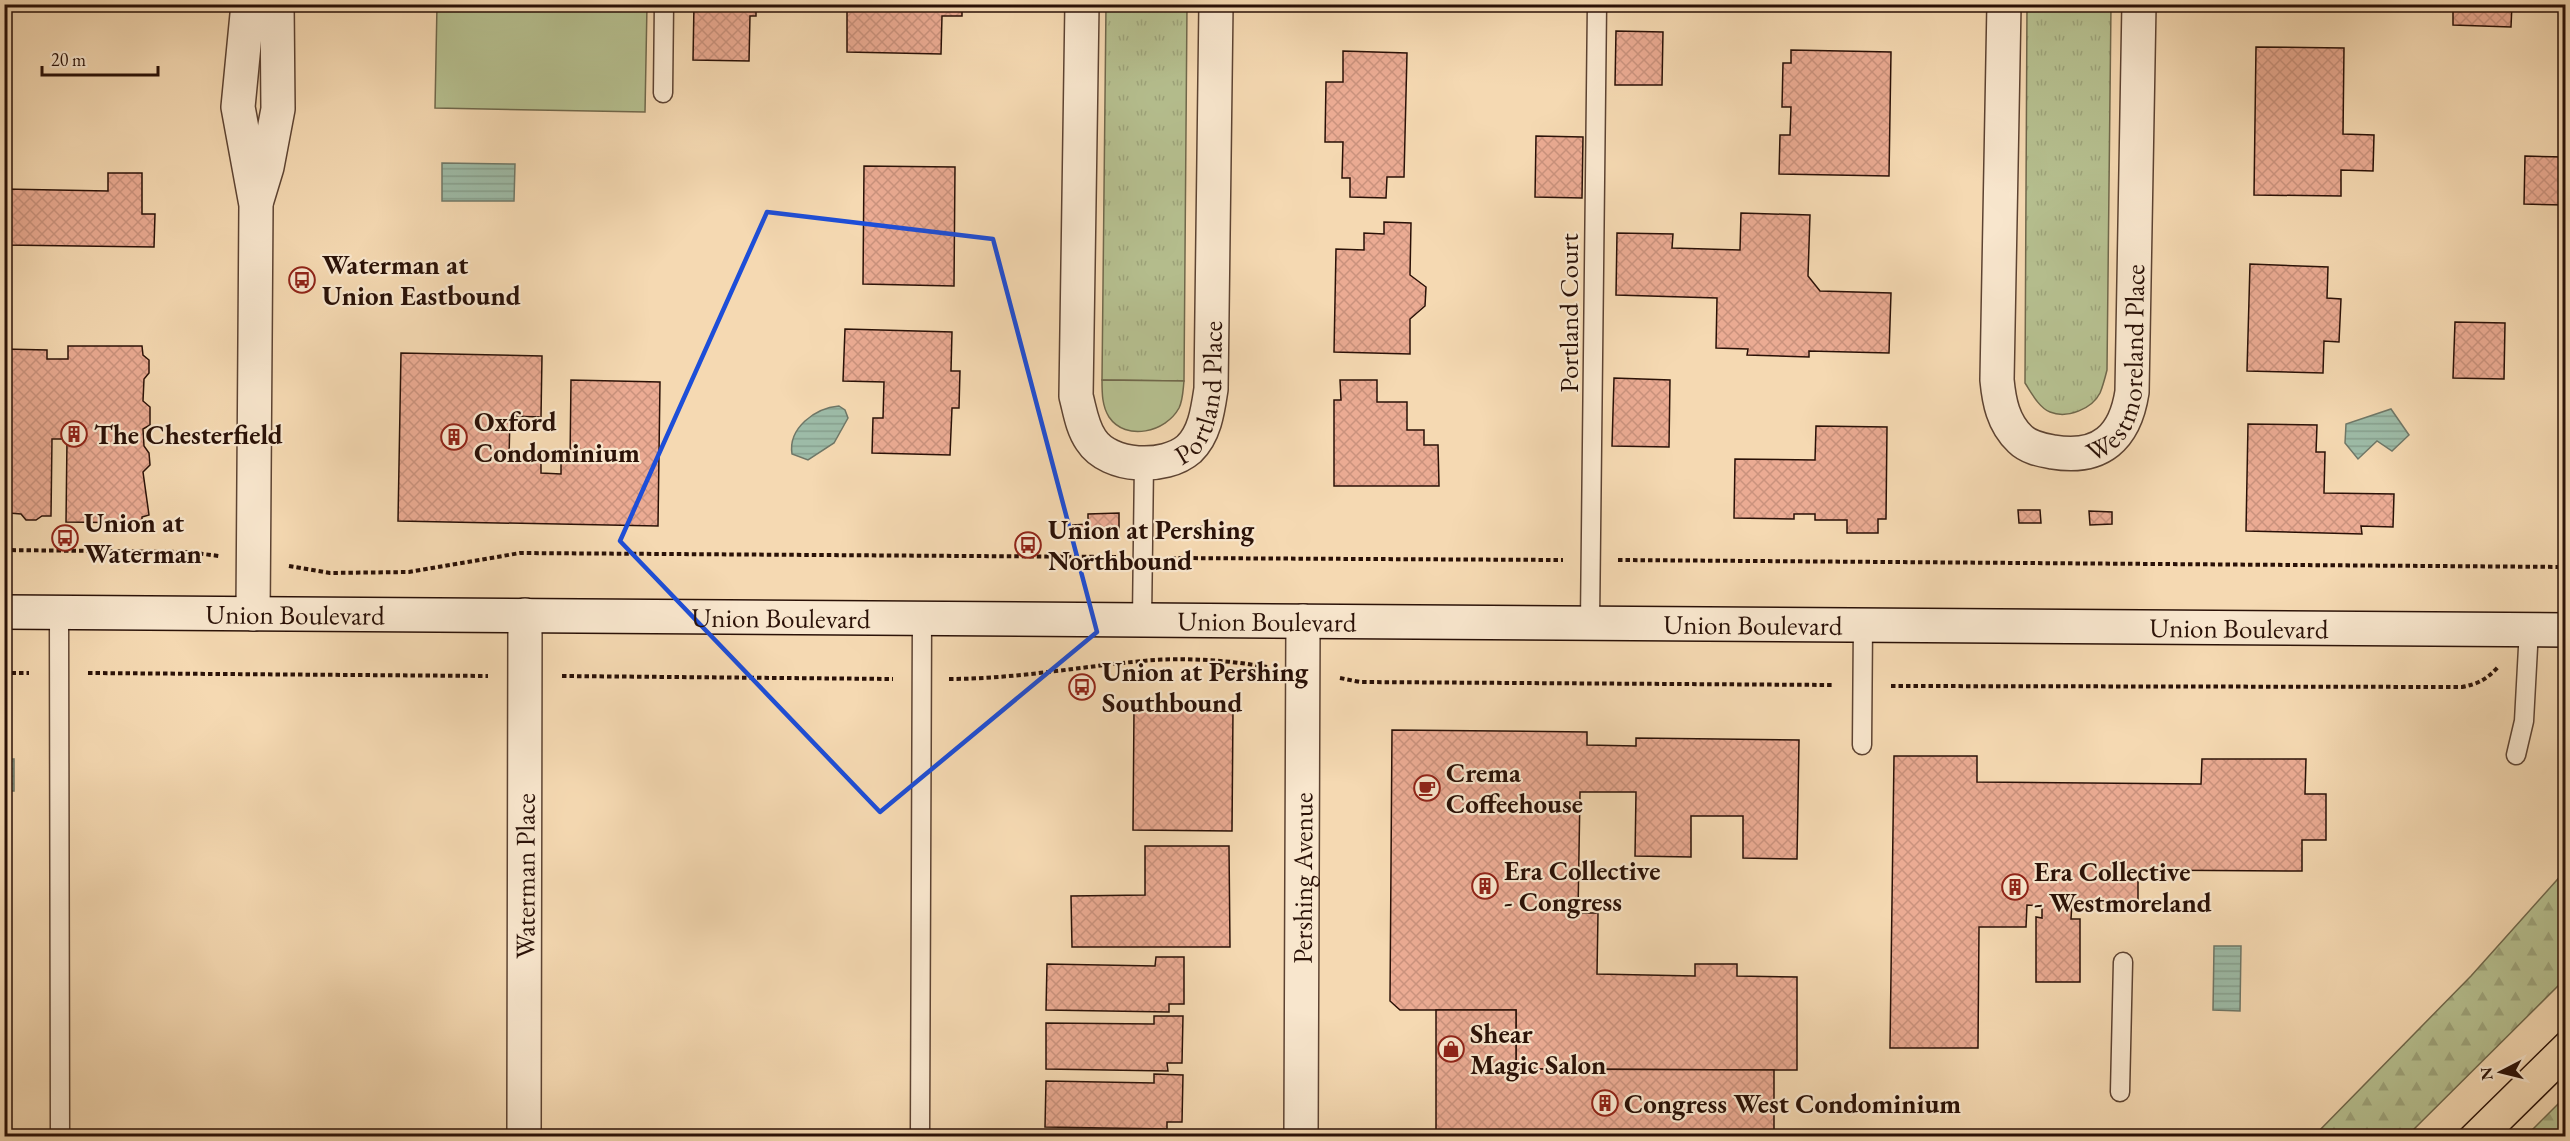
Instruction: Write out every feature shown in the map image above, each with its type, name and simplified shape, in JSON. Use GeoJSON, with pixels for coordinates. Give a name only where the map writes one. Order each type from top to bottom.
{"type":"FeatureCollection","features":[{"type":"Feature","properties":{"kind":"street"},"geometry":{"type":"LineString","coordinates":[[248,4],[238,107],[256,205],[253,614]]}},
{"type":"Feature","properties":{"kind":"street"},"geometry":{"type":"LineString","coordinates":[[256,205],[267,167],[278,109],[277,4]]}},
{"type":"Feature","properties":{"kind":"street","name":"Portland Place"},"geometry":{"type":"LineString","coordinates":[[1082,4],[1076,396],[1083,424],[1092,442],[1106,454],[1123,460],[1144,462],[1170,459],[1191,447],[1207,420],[1212,377],[1216,4]]}},
{"type":"Feature","properties":{"kind":"street","name":"Westmoreland Place"},"geometry":{"type":"LineString","coordinates":[[2004,4],[1997,380],[2000,404],[2020,440],[2038,450],[2085,454],[2103,446],[2119,431],[2129,410],[2132,392],[2139,4]]}},
{"type":"Feature","properties":{"kind":"street","name":"Union Boulevard"},"geometry":{"type":"LineString","coordinates":[[4,612],[1863,623],[2565,630]]}},
{"type":"Feature","properties":{"kind":"street","name":"Waterman Place"},"geometry":{"type":"LineString","coordinates":[[524,1137],[525,615]]}},
{"type":"Feature","properties":{"kind":"street","name":"Pershing Avenue"},"geometry":{"type":"LineString","coordinates":[[1301,1137],[1303,621]]}},
{"type":"Feature","properties":{"kind":"lane"},"geometry":{"type":"LineString","coordinates":[[663,93],[664,4]]}},
{"type":"Feature","properties":{"kind":"lane","name":"Portland Court"},"geometry":{"type":"LineString","coordinates":[[1590,622],[1597,4]]}},
{"type":"Feature","properties":{"kind":"lane"},"geometry":{"type":"LineString","coordinates":[[1142,620],[1144,462]]}},
{"type":"Feature","properties":{"kind":"lane"},"geometry":{"type":"LineString","coordinates":[[59,612],[60,1137]]}},
{"type":"Feature","properties":{"kind":"lane"},"geometry":{"type":"LineString","coordinates":[[920,1137],[922,618]]}},
{"type":"Feature","properties":{"kind":"lane"},"geometry":{"type":"LineString","coordinates":[[1862,745],[1863,623]]}},
{"type":"Feature","properties":{"kind":"lane"},"geometry":{"type":"LineString","coordinates":[[2516,755],[2524,721],[2529,629]]}},
{"type":"Feature","properties":{"kind":"lane"},"geometry":{"type":"LineString","coordinates":[[2120,1092],[2123,962]]}},
{"type":"Feature","properties":{"kind":"path"},"geometry":{"type":"LineString","coordinates":[[4,550],[188,552]]}},
{"type":"Feature","properties":{"kind":"path","name":"Union Boulevard"},"geometry":{"type":"LineString","coordinates":[[330,573],[428,571],[520,553],[2565,567]]}},
{"type":"Feature","properties":{"kind":"path"},"geometry":{"type":"LineString","coordinates":[[1360,682],[2462,687],[2476,685],[2488,678],[2529,629]]}},
{"type":"Feature","properties":{"kind":"path","name":"Union Boulevard"},"geometry":{"type":"LineString","coordinates":[[4,673],[921,679],[1006,677],[1145,660],[1234,661]]}},
{"type":"Feature","properties":{"kind":"highlighted area"},"geometry":{"type":"Polygon","coordinates":[[[767,212],[993,239],[1097,632],[880,812],[620,541],[767,212]]]}},
{"type":"Feature","properties":{"kind":"green space"},"geometry":{"type":"Polygon","coordinates":[[[437,5],[647,5],[645,112],[435,108],[437,5]]]}},
{"type":"Feature","properties":{"kind":"green space"},"geometry":{"type":"Polygon","coordinates":[[[1106,5],[1187,5],[1184,381],[1102,380],[1106,5]]]}},
{"type":"Feature","properties":{"kind":"green space"},"geometry":{"type":"Polygon","coordinates":[[[2027,5],[2111,5],[2107,370],[2096,399],[2085,408],[2064,414],[2050,412],[2042,407],[2025,383],[2027,5]]]}},
{"type":"Feature","properties":{"kind":"green space"},"geometry":{"type":"Polygon","coordinates":[[[1102,380],[1184,381],[1181,402],[1173,416],[1156,428],[1146,431],[1125,430],[1116,425],[1107,413],[1103,399],[1102,380]]]}},
{"type":"Feature","properties":{"kind":"green space"},"geometry":{"type":"Polygon","coordinates":[[[2565,871],[2565,979],[2407,1136],[2314,1136],[2471,976],[2565,871]]]}},
{"type":"Feature","properties":{"kind":"green space"},"geometry":{"type":"Polygon","coordinates":[[[2565,1097],[2565,1136],[2526,1136],[2565,1097]]]}},
{"type":"Feature","properties":{"kind":"shaded area"},"geometry":{"type":"Polygon","coordinates":[[[442,163],[515,164],[514,201],[442,201],[442,163]]]}},
{"type":"Feature","properties":{"kind":"shaded area"},"geometry":{"type":"Polygon","coordinates":[[[839,406],[845,410],[848,418],[834,443],[808,460],[792,454],[794,436],[805,421],[821,411],[839,406]]]}},
{"type":"Feature","properties":{"kind":"shaded area"},"geometry":{"type":"Polygon","coordinates":[[[2391,409],[2409,435],[2392,451],[2377,441],[2358,459],[2345,443],[2346,424],[2391,409]]]}},
{"type":"Feature","properties":{"kind":"shaded area"},"geometry":{"type":"Polygon","coordinates":[[[5,759],[14,759],[14,791],[5,791],[5,759]]]}},
{"type":"Feature","properties":{"kind":"shaded area"},"geometry":{"type":"Polygon","coordinates":[[[2214,946],[2241,946],[2240,1011],[2213,1010],[2214,946]]]}},
{"type":"Feature","properties":{"kind":"building"},"geometry":{"type":"Polygon","coordinates":[[[694,4],[756,4],[756,16],[750,16],[749,61],[693,60],[694,4]]]}},
{"type":"Feature","properties":{"kind":"building"},"geometry":{"type":"Polygon","coordinates":[[[847,4],[962,4],[962,16],[942,16],[941,54],[847,52],[847,4]]]}},
{"type":"Feature","properties":{"kind":"building"},"geometry":{"type":"Polygon","coordinates":[[[1351,4],[1413,4],[1413,10],[1351,9],[1351,4]]]}},
{"type":"Feature","properties":{"kind":"building"},"geometry":{"type":"Polygon","coordinates":[[[1615,4],[1659,4],[1659,9],[1615,8],[1615,4]]]}},
{"type":"Feature","properties":{"kind":"building"},"geometry":{"type":"Polygon","coordinates":[[[2453,4],[2512,4],[2511,27],[2453,25],[2453,4]]]}},
{"type":"Feature","properties":{"kind":"building"},"geometry":{"type":"Polygon","coordinates":[[[1616,31],[1663,32],[1662,85],[1615,85],[1616,31]]]}},
{"type":"Feature","properties":{"kind":"building"},"geometry":{"type":"Polygon","coordinates":[[[2256,47],[2344,48],[2343,134],[2374,135],[2373,171],[2341,170],[2341,196],[2254,195],[2256,47]]]}},
{"type":"Feature","properties":{"kind":"building"},"geometry":{"type":"Polygon","coordinates":[[[1791,50],[1891,52],[1889,176],[1779,174],[1780,135],[1790,135],[1791,107],[1782,107],[1783,63],[1791,63],[1791,50]]]}},
{"type":"Feature","properties":{"kind":"building"},"geometry":{"type":"Polygon","coordinates":[[[1343,51],[1407,53],[1404,177],[1387,177],[1386,198],[1350,197],[1350,178],[1342,178],[1343,142],[1325,142],[1326,82],[1343,82],[1343,51]]]}},
{"type":"Feature","properties":{"kind":"building"},"geometry":{"type":"Polygon","coordinates":[[[1536,136],[1583,137],[1582,198],[1535,197],[1536,136]]]}},
{"type":"Feature","properties":{"kind":"building"},"geometry":{"type":"Polygon","coordinates":[[[2525,156],[2564,157],[2564,205],[2524,204],[2525,156]]]}},
{"type":"Feature","properties":{"kind":"building"},"geometry":{"type":"Polygon","coordinates":[[[864,166],[955,167],[954,286],[863,284],[864,166]]]}},
{"type":"Feature","properties":{"kind":"building"},"geometry":{"type":"Polygon","coordinates":[[[108,173],[142,173],[142,214],[155,214],[154,247],[4,245],[4,189],[108,191],[108,173]]]}},
{"type":"Feature","properties":{"kind":"building"},"geometry":{"type":"Polygon","coordinates":[[[1741,213],[1810,215],[1808,276],[1820,291],[1891,293],[1889,353],[1809,351],[1809,357],[1747,355],[1748,349],[1716,348],[1717,298],[1616,295],[1617,233],[1673,234],[1672,248],[1740,250],[1741,213]]]}},
{"type":"Feature","properties":{"kind":"building"},"geometry":{"type":"Polygon","coordinates":[[[1384,222],[1411,223],[1410,275],[1426,287],[1425,306],[1410,319],[1410,354],[1334,352],[1336,249],[1364,250],[1364,233],[1384,234],[1384,222]]]}},
{"type":"Feature","properties":{"kind":"building"},"geometry":{"type":"Polygon","coordinates":[[[2250,264],[2328,267],[2327,298],[2341,299],[2339,342],[2324,341],[2323,373],[2247,371],[2250,264]]]}},
{"type":"Feature","properties":{"kind":"building"},"geometry":{"type":"Polygon","coordinates":[[[2455,322],[2505,323],[2504,379],[2453,378],[2455,322]]]}},
{"type":"Feature","properties":{"kind":"building"},"geometry":{"type":"Polygon","coordinates":[[[845,329],[952,332],[951,371],[960,371],[959,408],[952,408],[950,455],[872,453],[873,418],[883,418],[884,382],[843,381],[845,329]]]}},
{"type":"Feature","properties":{"kind":"building","name":"The Chesterfield"},"geometry":{"type":"Polygon","coordinates":[[[68,346],[142,346],[143,355],[149,360],[149,373],[144,379],[143,401],[150,407],[150,425],[143,429],[144,446],[149,453],[150,465],[143,472],[149,515],[142,517],[142,523],[66,522],[67,439],[52,439],[51,516],[26,520],[21,514],[9,513],[4,518],[4,349],[47,350],[47,359],[68,359],[68,346]]]}},
{"type":"Feature","properties":{"kind":"building","name":"Oxford Condominium"},"geometry":{"type":"Polygon","coordinates":[[[401,353],[542,356],[541,417],[510,416],[509,458],[541,459],[541,473],[561,474],[561,462],[570,462],[571,380],[660,382],[658,526],[398,521],[401,353]]]}},
{"type":"Feature","properties":{"kind":"building"},"geometry":{"type":"Polygon","coordinates":[[[1614,378],[1670,380],[1669,447],[1612,446],[1614,378]]]}},
{"type":"Feature","properties":{"kind":"building"},"geometry":{"type":"Polygon","coordinates":[[[1340,380],[1377,380],[1377,402],[1407,402],[1407,430],[1424,430],[1424,445],[1438,445],[1439,486],[1334,486],[1334,400],[1341,400],[1340,380]]]}},
{"type":"Feature","properties":{"kind":"building"},"geometry":{"type":"Polygon","coordinates":[[[2248,424],[2317,425],[2316,452],[2325,452],[2324,493],[2394,494],[2393,527],[2361,526],[2362,534],[2246,531],[2248,424]]]}},
{"type":"Feature","properties":{"kind":"building"},"geometry":{"type":"Polygon","coordinates":[[[1816,426],[1887,427],[1886,519],[1878,519],[1878,533],[1847,533],[1847,520],[1815,520],[1815,514],[1794,514],[1794,519],[1734,518],[1735,459],[1815,460],[1816,426]]]}},
{"type":"Feature","properties":{"kind":"building"},"geometry":{"type":"Polygon","coordinates":[[[2018,510],[2040,510],[2041,523],[2019,523],[2018,510]]]}},
{"type":"Feature","properties":{"kind":"building"},"geometry":{"type":"Polygon","coordinates":[[[2089,511],[2112,512],[2112,524],[2090,525],[2089,511]]]}},
{"type":"Feature","properties":{"kind":"building"},"geometry":{"type":"Polygon","coordinates":[[[1119,513],[1119,531],[1088,531],[1088,514],[1119,513]]]}},
{"type":"Feature","properties":{"kind":"building"},"geometry":{"type":"Polygon","coordinates":[[[1088,524],[1088,535],[1073,535],[1073,525],[1088,524]]]}},
{"type":"Feature","properties":{"kind":"building"},"geometry":{"type":"Polygon","coordinates":[[[1196,526],[1210,526],[1210,536],[1196,537],[1196,526]]]}},
{"type":"Feature","properties":{"kind":"building"},"geometry":{"type":"Polygon","coordinates":[[[1134,709],[1233,710],[1232,831],[1133,830],[1134,709]]]}},
{"type":"Feature","properties":{"kind":"building","name":"Era Collective - Congress"},"geometry":{"type":"Polygon","coordinates":[[[1392,730],[1587,732],[1587,745],[1636,746],[1636,738],[1799,740],[1797,859],[1743,858],[1743,816],[1691,816],[1691,857],[1635,856],[1636,792],[1580,792],[1578,913],[1598,913],[1597,974],[1695,976],[1695,964],[1737,964],[1737,976],[1797,977],[1797,1070],[1516,1069],[1516,1010],[1400,1010],[1390,1001],[1392,730]]]}},
{"type":"Feature","properties":{"kind":"building","name":"Era Collective - Westmoreland"},"geometry":{"type":"Polygon","coordinates":[[[1894,756],[1977,756],[1977,782],[2201,784],[2202,759],[2306,759],[2305,794],[2326,794],[2326,840],[2302,840],[2302,871],[2138,870],[2138,904],[2072,903],[2071,919],[2080,919],[2080,982],[2036,982],[2036,917],[2042,918],[2042,906],[2027,905],[2026,927],[1979,927],[1978,1048],[1890,1048],[1894,756]]]}},
{"type":"Feature","properties":{"kind":"building"},"geometry":{"type":"Polygon","coordinates":[[[1145,846],[1229,846],[1230,947],[1072,947],[1071,896],[1145,895],[1145,846]]]}},
{"type":"Feature","properties":{"kind":"building"},"geometry":{"type":"Polygon","coordinates":[[[1156,957],[1184,957],[1184,1004],[1169,1004],[1169,1012],[1046,1010],[1047,964],[1155,966],[1156,957]]]}},
{"type":"Feature","properties":{"kind":"building","name":"Congress West Condominium"},"geometry":{"type":"Polygon","coordinates":[[[1436,1010],[1516,1010],[1516,1069],[1774,1070],[1774,1136],[1436,1136],[1436,1010]]]}},
{"type":"Feature","properties":{"kind":"building"},"geometry":{"type":"Polygon","coordinates":[[[1154,1016],[1183,1016],[1182,1063],[1167,1063],[1168,1071],[1046,1069],[1046,1023],[1154,1024],[1154,1016]]]}},
{"type":"Feature","properties":{"kind":"building"},"geometry":{"type":"Polygon","coordinates":[[[1154,1074],[1183,1075],[1182,1122],[1167,1122],[1167,1129],[1045,1127],[1046,1081],[1154,1083],[1154,1074]]]}},
{"type":"Feature","properties":{"kind":"tram line"},"geometry":{"type":"LineString","coordinates":[[2454,1136],[2566,1026]]}},
{"type":"Feature","properties":{"kind":"tram line"},"geometry":{"type":"LineString","coordinates":[[2503,1136],[2566,1074]]}},
{"type":"Feature","properties":{"kind":"place","name":"Waterman at Union Eastbound"},"geometry":{"type":"Point","coordinates":[302,280]}},
{"type":"Feature","properties":{"kind":"place","name":"The Chesterfield"},"geometry":{"type":"Point","coordinates":[74,434]}},
{"type":"Feature","properties":{"kind":"place","name":"Oxford Condominium"},"geometry":{"type":"Point","coordinates":[454,437]}},
{"type":"Feature","properties":{"kind":"place","name":"Union at Waterman"},"geometry":{"type":"Point","coordinates":[65,538]}},
{"type":"Feature","properties":{"kind":"place","name":"Union at Pershing Northbound"},"geometry":{"type":"Point","coordinates":[1028,545]}},
{"type":"Feature","properties":{"kind":"place","name":"Union at Pershing Southbound"},"geometry":{"type":"Point","coordinates":[1082,687]}},
{"type":"Feature","properties":{"kind":"place","name":"Crema Coffeehouse"},"geometry":{"type":"Point","coordinates":[1427,788]}},
{"type":"Feature","properties":{"kind":"place","name":"Era Collective - Congress"},"geometry":{"type":"Point","coordinates":[1485,886]}},
{"type":"Feature","properties":{"kind":"place","name":"Era Collective - Westmoreland"},"geometry":{"type":"Point","coordinates":[2015,887]}},
{"type":"Feature","properties":{"kind":"place","name":"Shear Magic Salon"},"geometry":{"type":"Point","coordinates":[1451,1049]}},
{"type":"Feature","properties":{"kind":"place","name":"Congress West Condominium"},"geometry":{"type":"Point","coordinates":[1605,1103]}}]}
